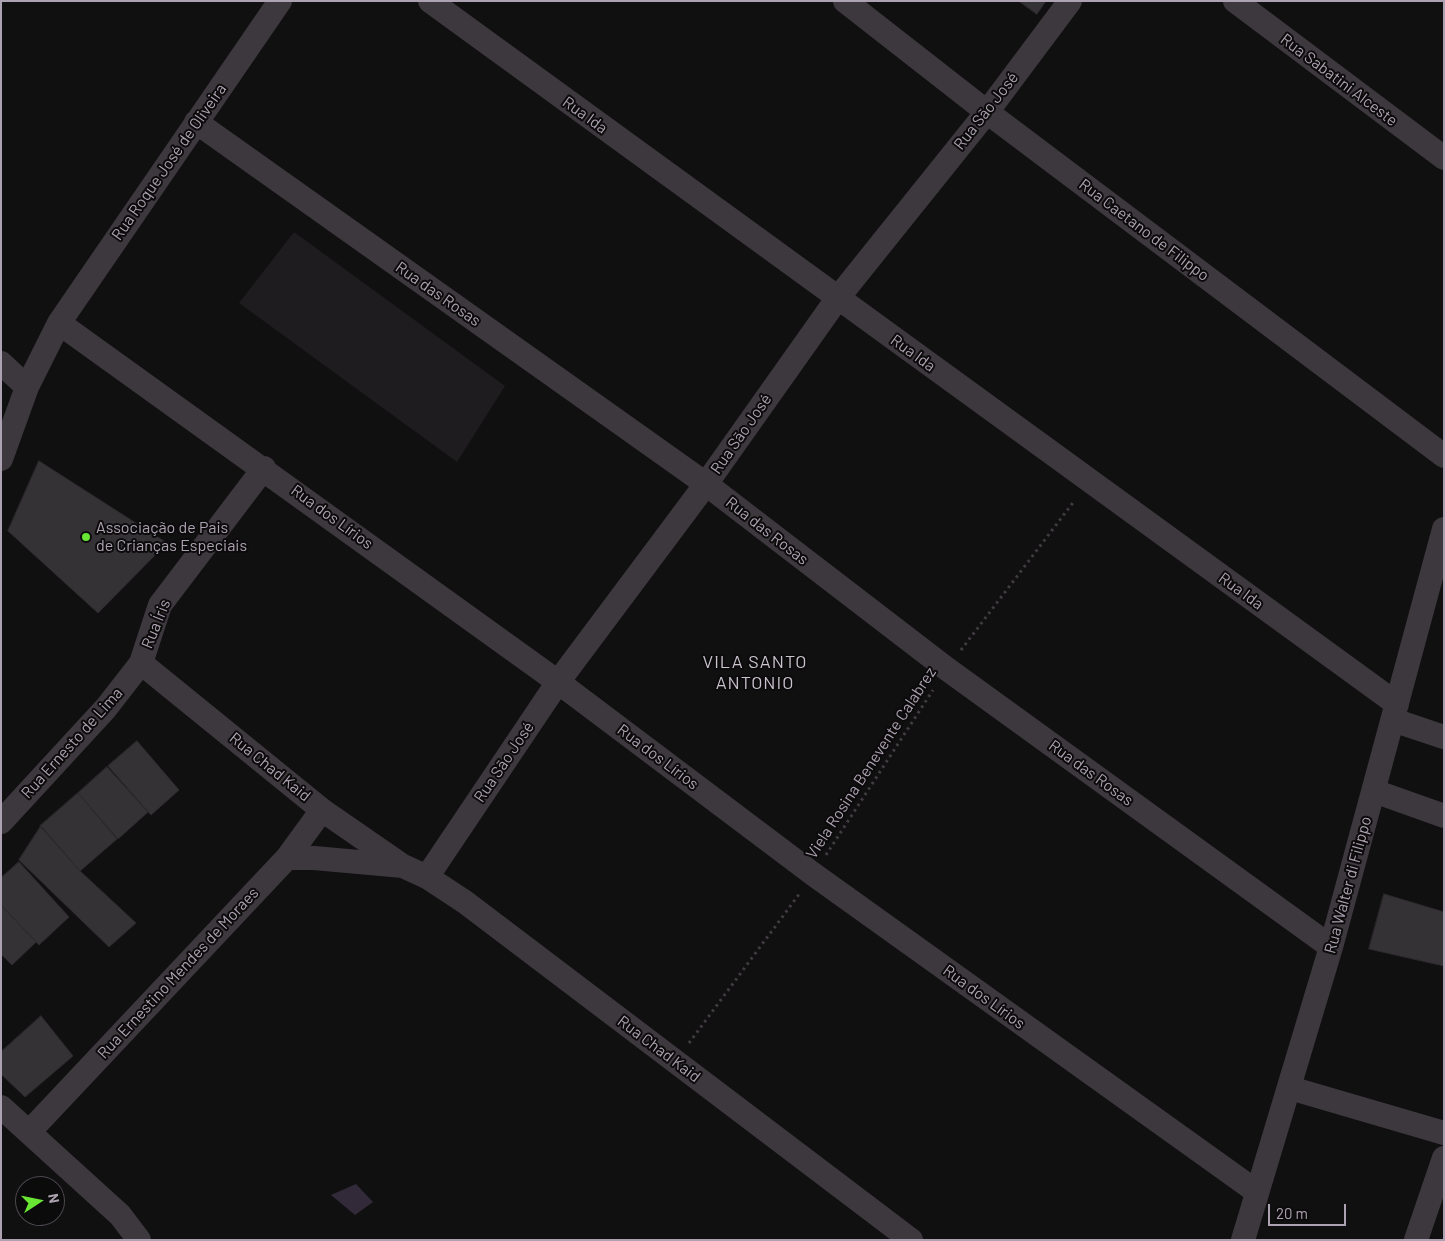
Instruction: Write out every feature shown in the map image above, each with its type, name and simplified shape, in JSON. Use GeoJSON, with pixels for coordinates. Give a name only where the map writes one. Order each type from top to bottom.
{"type":"FeatureCollection","features":[{"type":"Feature","properties":{"kind":"street","name":"Rua Roque José de Oliveira"},"geometry":{"type":"LineString","coordinates":[[1,458],[27,387],[59,322],[280,1]]}},
{"type":"Feature","properties":{"kind":"street","name":"Rua Ida"},"geometry":{"type":"LineString","coordinates":[[430,1],[1089,481],[1395,712],[1444,737]]}},
{"type":"Feature","properties":{"kind":"street","name":"Rua Caetano de Filippo"},"geometry":{"type":"LineString","coordinates":[[845,1],[987,112],[1444,456]]}},
{"type":"Feature","properties":{"kind":"street","name":"Rua São José"},"geometry":{"type":"LineString","coordinates":[[427,877],[558,682],[706,484],[837,299],[987,112],[1070,1]]}},
{"type":"Feature","properties":{"kind":"street","name":"Rua Sabatini Alceste"},"geometry":{"type":"LineString","coordinates":[[1234,1],[1444,158]]}},
{"type":"Feature","properties":{"kind":"street","name":"Rua das Rosas"},"geometry":{"type":"LineString","coordinates":[[196,122],[706,484],[947,669],[1331,947]]}},
{"type":"Feature","properties":{"kind":"street","name":"Rua dos Lírios"},"geometry":{"type":"LineString","coordinates":[[59,322],[264,468],[558,682],[813,874],[1257,1192]]}},
{"type":"Feature","properties":{"kind":"street"},"geometry":{"type":"LineString","coordinates":[[1,363],[27,387]]}},
{"type":"Feature","properties":{"kind":"street","name":"Rua Íris"},"geometry":{"type":"LineString","coordinates":[[141,663],[160,605],[264,468]]}},
{"type":"Feature","properties":{"kind":"street","name":"Rua Walter di Filippo"},"geometry":{"type":"LineString","coordinates":[[1243,1240],[1331,947],[1444,529]]}},
{"type":"Feature","properties":{"kind":"street","name":"Rua Chad Kaid"},"geometry":{"type":"LineString","coordinates":[[141,663],[322,810],[402,866],[427,877],[540,958],[911,1240]]}},
{"type":"Feature","properties":{"kind":"street","name":"Rua Ernesto de Lima"},"geometry":{"type":"LineString","coordinates":[[1,822],[106,708],[141,663]]}},
{"type":"Feature","properties":{"kind":"street"},"geometry":{"type":"LineString","coordinates":[[1374,791],[1444,816]]}},
{"type":"Feature","properties":{"kind":"street","name":"Rua Ernestino Mendes de Moraes"},"geometry":{"type":"LineString","coordinates":[[29,1132],[287,858],[322,810]]}},
{"type":"Feature","properties":{"kind":"street","name":"Rua Chad Kaid"},"geometry":{"type":"LineString","coordinates":[[287,858],[314,858],[402,866]]}},
{"type":"Feature","properties":{"kind":"street"},"geometry":{"type":"LineString","coordinates":[[1290,1088],[1444,1133]]}},
{"type":"Feature","properties":{"kind":"street"},"geometry":{"type":"LineString","coordinates":[[1,1107],[120,1215],[139,1240]]}},
{"type":"Feature","properties":{"kind":"street"},"geometry":{"type":"LineString","coordinates":[[1416,1240],[1444,1158]]}},
{"type":"Feature","properties":{"kind":"path","name":"Viela Rosina Benevente Calabrez"},"geometry":{"type":"LineString","coordinates":[[676,1062],[813,874],[947,669],[1089,481]]}},
{"type":"Feature","properties":{"kind":"shaded area"},"geometry":{"type":"Polygon","coordinates":[[[294,232],[505,386],[457,462],[239,303],[294,232]]]}},
{"type":"Feature","properties":{"kind":"shaded area"},"geometry":{"type":"Polygon","coordinates":[[[356,1184],[373,1202],[355,1215],[331,1195],[356,1184]]]}},
{"type":"Feature","properties":{"kind":"building"},"geometry":{"type":"Polygon","coordinates":[[[1019,1],[1046,1],[1037,14],[1019,1]]]}},
{"type":"Feature","properties":{"kind":"building","name":"Associação de Pais de Crianças Especiais"},"geometry":{"type":"Polygon","coordinates":[[[39,461],[167,543],[98,613],[8,531],[39,461]]]}},
{"type":"Feature","properties":{"kind":"building"},"geometry":{"type":"Polygon","coordinates":[[[137,741],[179,790],[151,815],[108,766],[137,741]]]}},
{"type":"Feature","properties":{"kind":"building"},"geometry":{"type":"Polygon","coordinates":[[[107,767],[148,812],[118,839],[78,793],[107,767]]]}},
{"type":"Feature","properties":{"kind":"building"},"geometry":{"type":"Polygon","coordinates":[[[78,793],[117,839],[80,871],[40,826],[78,793]]]}},
{"type":"Feature","properties":{"kind":"building"},"geometry":{"type":"Polygon","coordinates":[[[41,826],[80,871],[136,923],[109,947],[19,860],[41,826]]]}},
{"type":"Feature","properties":{"kind":"building"},"geometry":{"type":"Polygon","coordinates":[[[19,862],[69,917],[39,945],[1,905],[1,878],[19,862]]]}},
{"type":"Feature","properties":{"kind":"building"},"geometry":{"type":"Polygon","coordinates":[[[1384,894],[1444,912],[1444,966],[1369,949],[1384,894]]]}},
{"type":"Feature","properties":{"kind":"building"},"geometry":{"type":"Polygon","coordinates":[[[1,905],[36,942],[12,965],[1,954],[1,905]]]}},
{"type":"Feature","properties":{"kind":"building"},"geometry":{"type":"Polygon","coordinates":[[[41,1016],[73,1056],[25,1097],[1,1074],[1,1052],[41,1016]]]}},
{"type":"Feature","properties":{"kind":"place","name":"Associação de Pais de Crianças Especiais"},"geometry":{"type":"Point","coordinates":[86,537]}},
{"type":"Feature","properties":{"kind":"district","name":"VILA SANTO ANTONIO"},"geometry":{"type":"Point","coordinates":[755,672]}}]}
